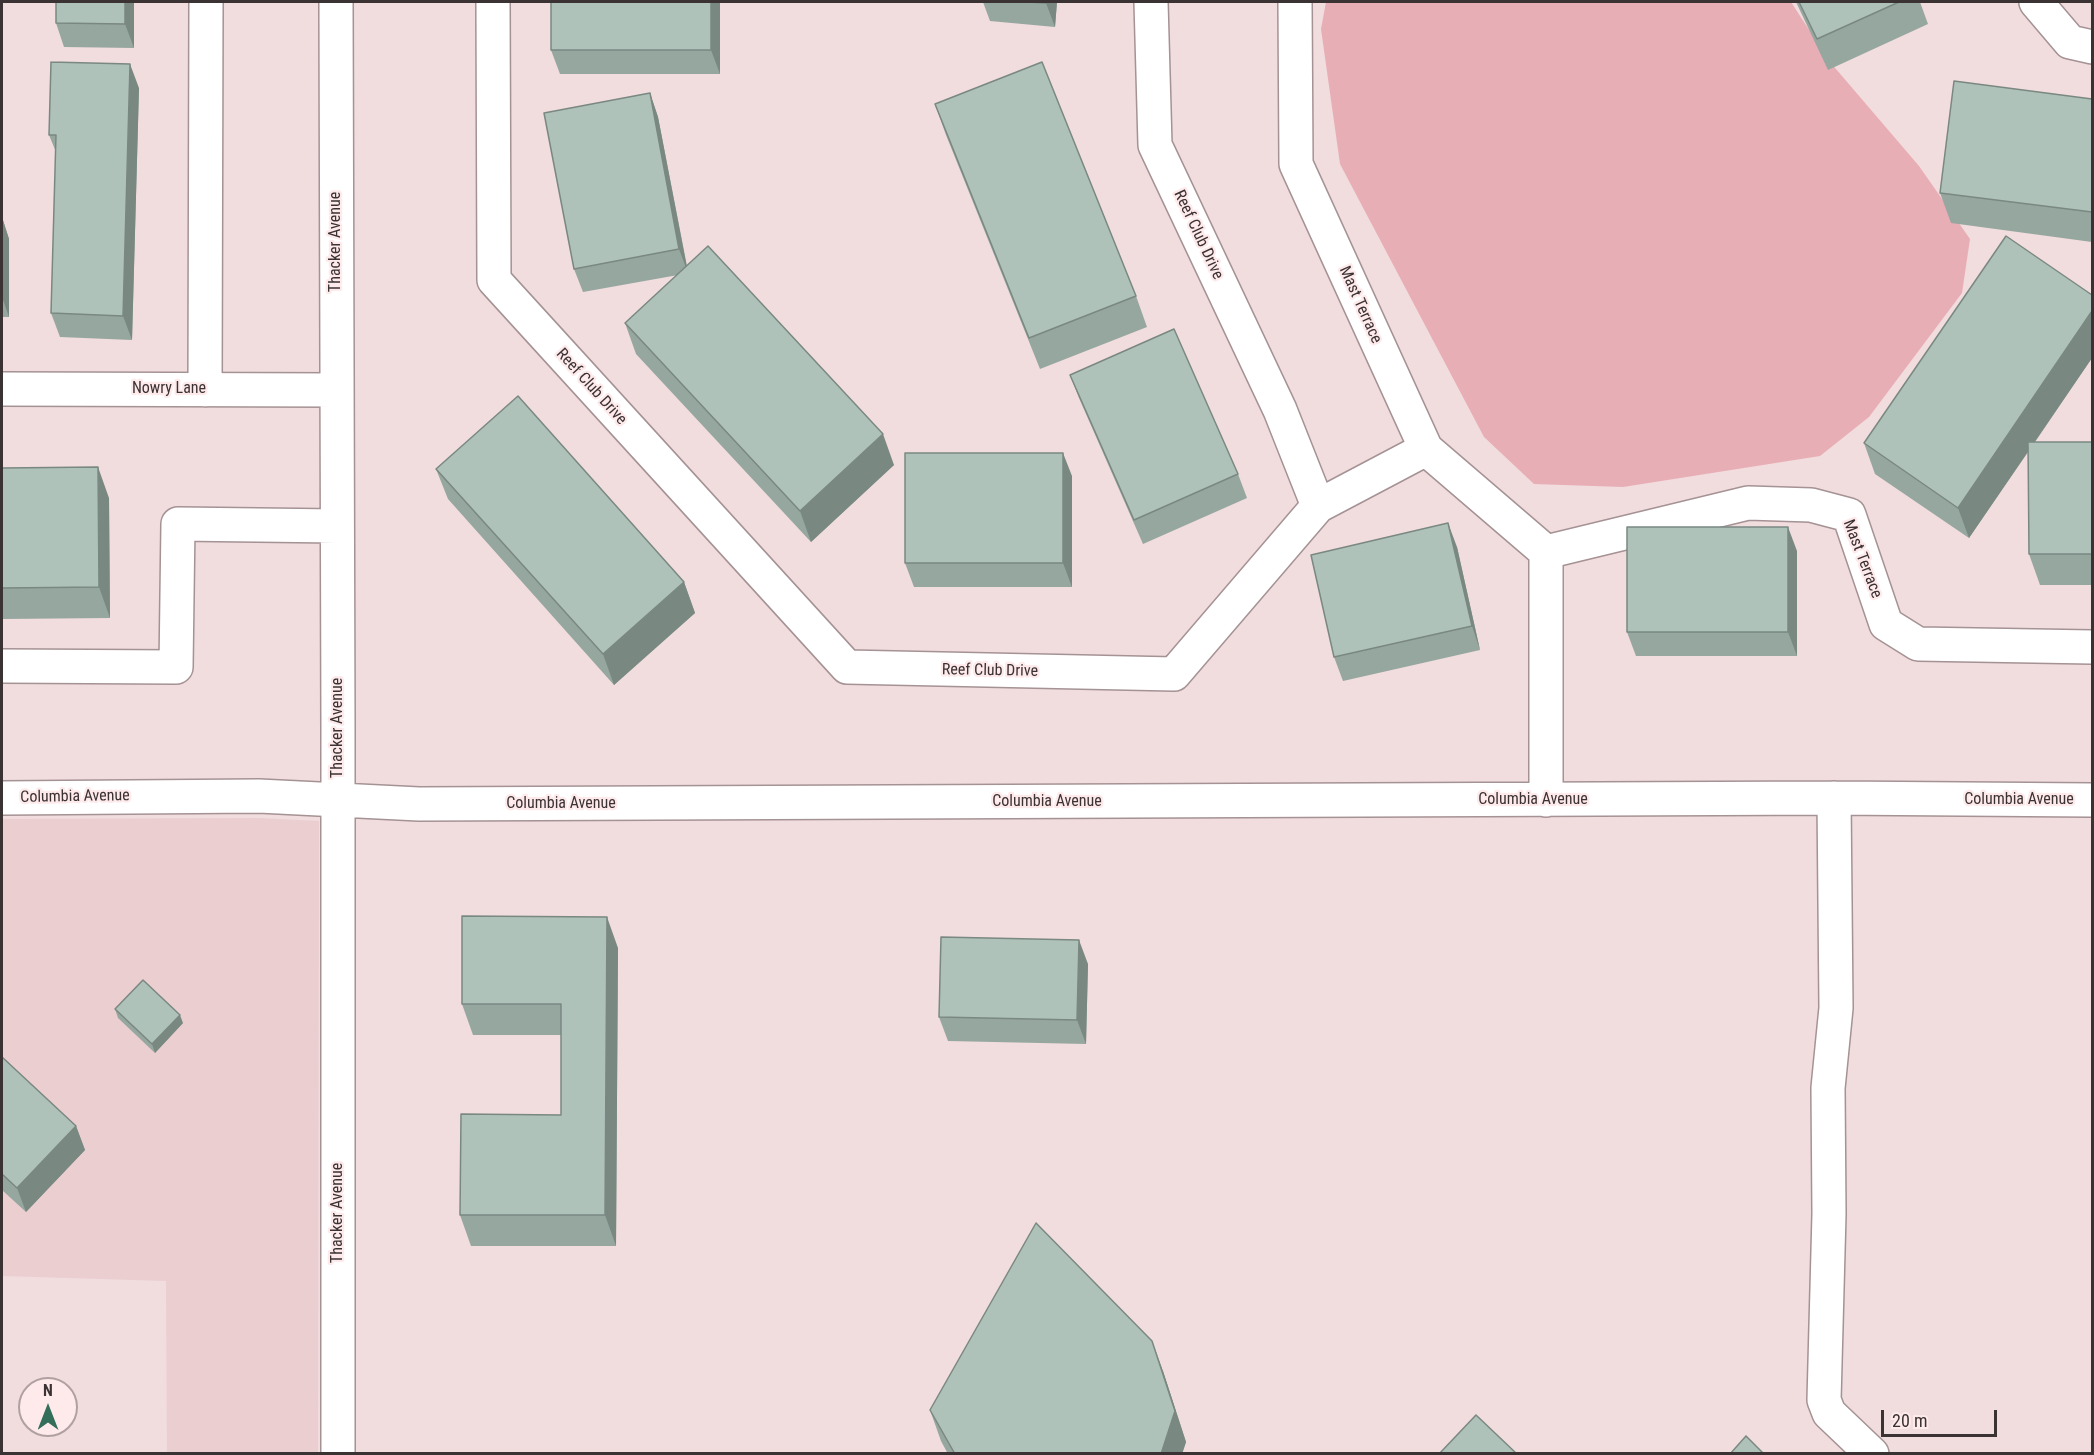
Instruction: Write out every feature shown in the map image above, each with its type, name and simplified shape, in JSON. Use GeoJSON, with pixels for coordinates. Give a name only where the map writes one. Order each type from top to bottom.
{"type":"FeatureCollection","features":[{"type":"Feature","properties":{"kind":"street"},"geometry":{"type":"LineString","coordinates":[[205,390],[206,2]]}},
{"type":"Feature","properties":{"kind":"street","name":"Thacker Avenue"},"geometry":{"type":"LineString","coordinates":[[336,2],[338,1454]]}},
{"type":"Feature","properties":{"kind":"street","name":"Reef Club Drive"},"geometry":{"type":"LineString","coordinates":[[493,2],[494,280],[847,668],[1173,674],[1318,506],[1280,410],[1155,145],[1151,2]]}},
{"type":"Feature","properties":{"kind":"street","name":"Mast Terrace"},"geometry":{"type":"LineString","coordinates":[[1295,2],[1296,164],[1426,449],[1546,552],[1749,503],[1811,505],[1849,515],[1886,624],[1918,644],[2092,646]]}},
{"type":"Feature","properties":{"kind":"street"},"geometry":{"type":"LineString","coordinates":[[2036,2],[2070,42],[2092,47]]}},
{"type":"Feature","properties":{"kind":"street","name":"Nowry Lane"},"geometry":{"type":"LineString","coordinates":[[2,389],[337,390]]}},
{"type":"Feature","properties":{"kind":"street"},"geometry":{"type":"LineString","coordinates":[[1318,506],[1426,449]]}},
{"type":"Feature","properties":{"kind":"street"},"geometry":{"type":"LineString","coordinates":[[2,666],[176,667],[178,524],[337,526]]}},
{"type":"Feature","properties":{"kind":"street"},"geometry":{"type":"LineString","coordinates":[[1546,552],[1546,800]]}},
{"type":"Feature","properties":{"kind":"street","name":"Columbia Avenue"},"geometry":{"type":"LineString","coordinates":[[2,798],[259,796],[419,804],[1834,798],[2092,800]]}},
{"type":"Feature","properties":{"kind":"street"},"geometry":{"type":"LineString","coordinates":[[1834,798],[1836,1008],[1828,1088],[1829,1214],[1824,1400],[1829,1413],[1872,1454]]}},
{"type":"Feature","properties":{"kind":"shaded area"},"geometry":{"type":"Polygon","coordinates":[[[1326,2],[1791,2],[1830,62],[1919,166],[1970,239],[1962,293],[1869,417],[1820,456],[1623,487],[1534,484],[1484,437],[1340,164],[1321,29],[1326,2]]]}},
{"type":"Feature","properties":{"kind":"shaded area"},"geometry":{"type":"Polygon","coordinates":[[[258,818],[319,821],[318,1453],[167,1453],[166,1281],[2,1276],[2,819],[258,818]]]}},
{"type":"Feature","properties":{"kind":"building"},"geometry":{"type":"Polygon","coordinates":[[[56,2],[125,2],[125,24],[56,23],[56,2]]]}},
{"type":"Feature","properties":{"kind":"building"},"geometry":{"type":"Polygon","coordinates":[[[551,2],[711,2],[711,50],[551,50],[551,2]]]}},
{"type":"Feature","properties":{"kind":"building"},"geometry":{"type":"Polygon","coordinates":[[[1799,2],[1899,2],[1817,39],[1799,2]]]}},
{"type":"Feature","properties":{"kind":"building"},"geometry":{"type":"Polygon","coordinates":[[[51,62],[130,64],[123,316],[51,313],[56,135],[49,135],[51,62]]]}},
{"type":"Feature","properties":{"kind":"building"},"geometry":{"type":"Polygon","coordinates":[[[1042,62],[1136,296],[1029,338],[935,104],[1042,62]]]}},
{"type":"Feature","properties":{"kind":"building"},"geometry":{"type":"Polygon","coordinates":[[[1954,81],[2092,99],[2092,212],[1940,193],[1954,81]]]}},
{"type":"Feature","properties":{"kind":"building"},"geometry":{"type":"Polygon","coordinates":[[[650,93],[679,249],[574,269],[544,113],[650,93]]]}},
{"type":"Feature","properties":{"kind":"building"},"geometry":{"type":"Polygon","coordinates":[[[2006,236],[2092,295],[2092,311],[1958,508],[1864,443],[2006,236]]]}},
{"type":"Feature","properties":{"kind":"building"},"geometry":{"type":"Polygon","coordinates":[[[708,246],[883,434],[800,511],[625,323],[708,246]]]}},
{"type":"Feature","properties":{"kind":"building"},"geometry":{"type":"Polygon","coordinates":[[[1174,329],[1238,474],[1134,520],[1070,375],[1174,329]]]}},
{"type":"Feature","properties":{"kind":"building"},"geometry":{"type":"Polygon","coordinates":[[[518,396],[684,582],[603,654],[436,469],[518,396]]]}},
{"type":"Feature","properties":{"kind":"building"},"geometry":{"type":"Polygon","coordinates":[[[2028,442],[2092,442],[2092,554],[2029,554],[2028,442]]]}},
{"type":"Feature","properties":{"kind":"building"},"geometry":{"type":"Polygon","coordinates":[[[905,453],[1063,453],[1063,563],[905,563],[905,453]]]}},
{"type":"Feature","properties":{"kind":"building"},"geometry":{"type":"Polygon","coordinates":[[[98,467],[99,587],[2,588],[2,468],[98,467]]]}},
{"type":"Feature","properties":{"kind":"building"},"geometry":{"type":"Polygon","coordinates":[[[1448,523],[1472,626],[1334,657],[1311,555],[1448,523]]]}},
{"type":"Feature","properties":{"kind":"building"},"geometry":{"type":"Polygon","coordinates":[[[1627,527],[1788,527],[1788,632],[1627,632],[1627,527]]]}},
{"type":"Feature","properties":{"kind":"building"},"geometry":{"type":"Polygon","coordinates":[[[462,916],[607,917],[605,1215],[460,1215],[461,1114],[561,1115],[561,1004],[462,1004],[462,916]]]}},
{"type":"Feature","properties":{"kind":"building"},"geometry":{"type":"Polygon","coordinates":[[[941,937],[1079,940],[1077,1020],[939,1017],[941,937]]]}},
{"type":"Feature","properties":{"kind":"building"},"geometry":{"type":"Polygon","coordinates":[[[143,980],[180,1015],[152,1044],[115,1009],[143,980]]]}},
{"type":"Feature","properties":{"kind":"building"},"geometry":{"type":"Polygon","coordinates":[[[2,1057],[76,1126],[17,1188],[2,1174],[2,1057]]]}},
{"type":"Feature","properties":{"kind":"building"},"geometry":{"type":"Polygon","coordinates":[[[1036,1223],[1152,1341],[1175,1411],[1161,1454],[955,1454],[930,1410],[1036,1223]]]}},
{"type":"Feature","properties":{"kind":"building"},"geometry":{"type":"Polygon","coordinates":[[[1476,1415],[1517,1454],[1439,1454],[1476,1415]]]}},
{"type":"Feature","properties":{"kind":"building"},"geometry":{"type":"Polygon","coordinates":[[[1746,1436],[1764,1454],[1730,1454],[1746,1436]]]}}]}
